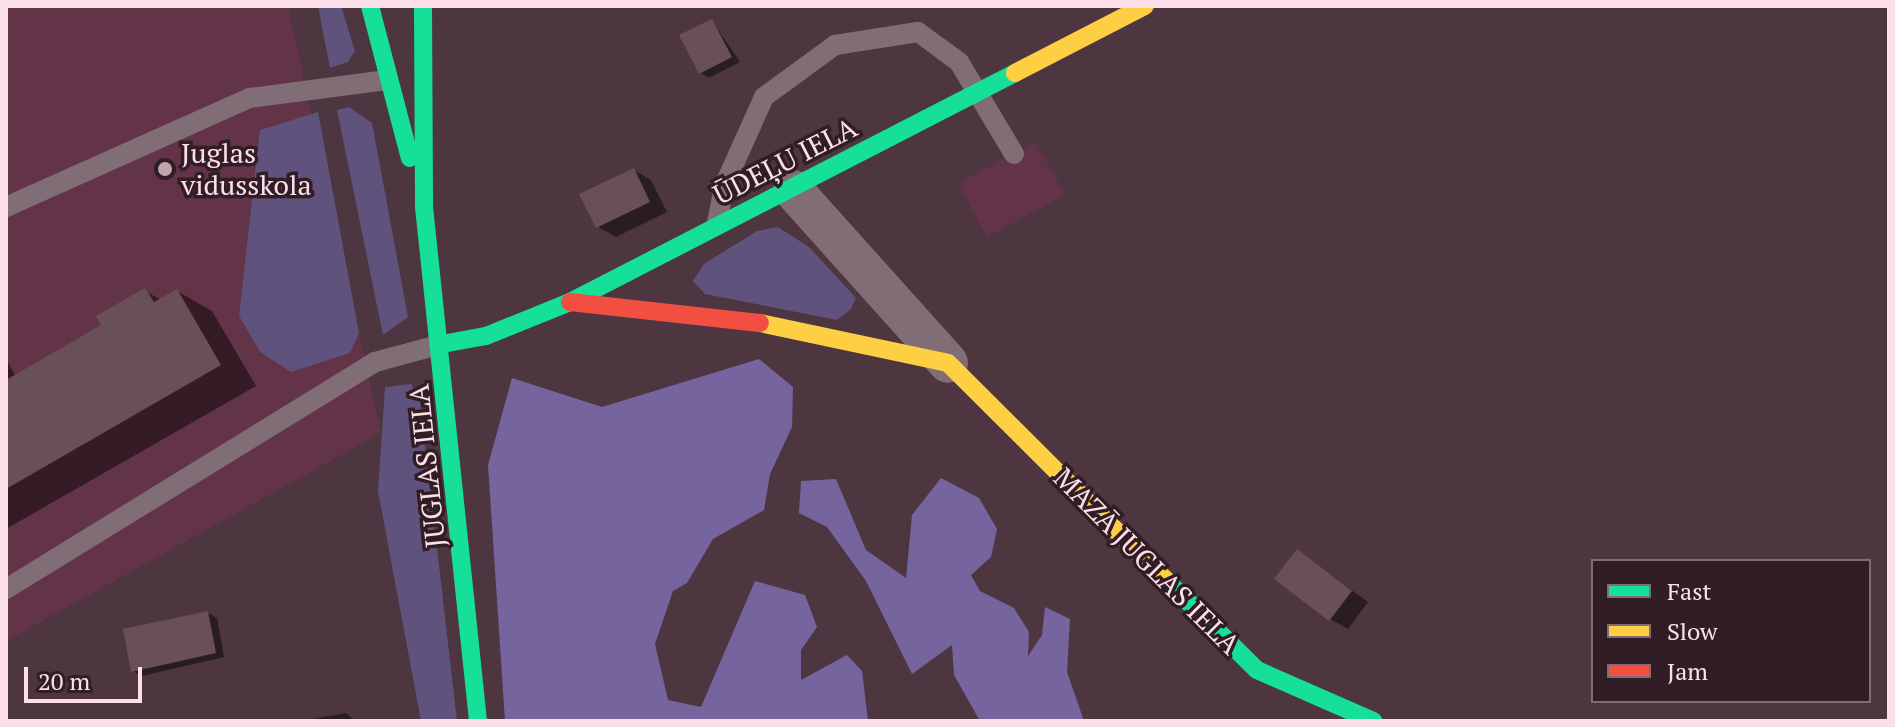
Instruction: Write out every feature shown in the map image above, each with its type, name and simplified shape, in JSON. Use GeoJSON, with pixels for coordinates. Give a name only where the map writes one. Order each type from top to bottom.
{"type":"FeatureCollection","features":[{"type":"Feature","properties":{"kind":"street","name":"JUGLAS IELA"},"geometry":{"type":"LineString","coordinates":[[370,6],[387,80],[424,207]]}},
{"type":"Feature","properties":{"kind":"street","name":"JUGLAS IELA"},"geometry":{"type":"LineString","coordinates":[[423,6],[424,207],[442,344],[478,721]]}},
{"type":"Feature","properties":{"kind":"street","name":"ŪDEĻU IELA"},"geometry":{"type":"LineString","coordinates":[[442,344],[486,336],[570,302],[793,190],[1145,6]]}},
{"type":"Feature","properties":{"kind":"street","name":"MAZĀ JUGLAS IELA"},"geometry":{"type":"LineString","coordinates":[[793,190],[948,363],[1257,670],[1373,721]]}},
{"type":"Feature","properties":{"kind":"street"},"geometry":{"type":"LineString","coordinates":[[570,302],[763,323],[948,363]]}},
{"type":"Feature","properties":{"kind":"lane"},"geometry":{"type":"LineString","coordinates":[[716,227],[724,186],[764,97],[835,45],[918,32],[959,62],[980,90],[1014,154]]}},
{"type":"Feature","properties":{"kind":"lane"},"geometry":{"type":"LineString","coordinates":[[6,207],[250,98],[387,80]]}},
{"type":"Feature","properties":{"kind":"lane"},"geometry":{"type":"LineString","coordinates":[[6,589],[375,362],[442,344]]}},
{"type":"Feature","properties":{"kind":"shaded area","name":"Juglas vidusskola"},"geometry":{"type":"Polygon","coordinates":[[[6,6],[288,6],[381,433],[6,641],[6,6]]]}},
{"type":"Feature","properties":{"kind":"shaded area"},"geometry":{"type":"Polygon","coordinates":[[[318,6],[341,6],[355,51],[348,62],[330,68],[318,6]]]}},
{"type":"Feature","properties":{"kind":"shaded area"},"geometry":{"type":"Polygon","coordinates":[[[349,107],[372,123],[408,317],[383,335],[337,110],[349,107]]]}},
{"type":"Feature","properties":{"kind":"shaded area"},"geometry":{"type":"Polygon","coordinates":[[[318,112],[359,333],[350,353],[291,372],[260,352],[239,316],[260,130],[318,112]]]}},
{"type":"Feature","properties":{"kind":"shaded area"},"geometry":{"type":"Polygon","coordinates":[[[1036,142],[1065,195],[987,237],[958,183],[1036,142]]]}},
{"type":"Feature","properties":{"kind":"shaded area"},"geometry":{"type":"Polygon","coordinates":[[[778,227],[809,247],[856,298],[851,309],[837,320],[705,294],[693,281],[704,264],[757,231],[778,227]]]}},
{"type":"Feature","properties":{"kind":"shaded area"},"geometry":{"type":"Polygon","coordinates":[[[759,359],[793,387],[792,427],[770,474],[764,510],[713,539],[687,583],[673,591],[655,644],[668,700],[701,707],[755,581],[805,595],[817,627],[801,650],[801,680],[847,655],[862,671],[868,721],[505,721],[488,465],[512,378],[602,407],[759,359]]]}},
{"type":"Feature","properties":{"kind":"shaded area"},"geometry":{"type":"Polygon","coordinates":[[[411,384],[420,401],[457,721],[421,721],[378,491],[385,387],[411,384]]]}},
{"type":"Feature","properties":{"kind":"shaded area"},"geometry":{"type":"Polygon","coordinates":[[[941,478],[979,498],[997,529],[991,557],[971,575],[980,591],[1014,608],[1029,632],[1028,656],[1042,635],[1045,607],[1070,619],[1067,672],[1084,721],[980,721],[954,675],[952,645],[912,674],[866,581],[827,527],[799,513],[801,481],[836,479],[866,550],[906,578],[912,515],[941,478]]]}},
{"type":"Feature","properties":{"kind":"building"},"geometry":{"type":"Polygon","coordinates":[[[712,19],[732,57],[699,74],[679,35],[712,19]]]}},
{"type":"Feature","properties":{"kind":"building"},"geometry":{"type":"Polygon","coordinates":[[[634,168],[650,202],[596,228],[579,194],[634,168]]]}},
{"type":"Feature","properties":{"kind":"building"},"geometry":{"type":"Polygon","coordinates":[[[145,288],[154,302],[177,289],[221,365],[6,489],[6,380],[101,325],[96,316],[145,288]]]}},
{"type":"Feature","properties":{"kind":"building"},"geometry":{"type":"Polygon","coordinates":[[[1297,549],[1352,591],[1329,621],[1274,579],[1297,549]]]}},
{"type":"Feature","properties":{"kind":"building"},"geometry":{"type":"Polygon","coordinates":[[[208,611],[216,653],[131,672],[123,629],[208,611]]]}},
{"type":"Feature","properties":{"kind":"traffic: fast"},"geometry":{"type":"LineString","coordinates":[[370,6],[410,158]]}},
{"type":"Feature","properties":{"kind":"traffic: fast"},"geometry":{"type":"LineString","coordinates":[[423,6],[424,207],[478,721]]}},
{"type":"Feature","properties":{"kind":"traffic: fast"},"geometry":{"type":"LineString","coordinates":[[442,344],[486,336],[570,302],[1015,73]]}},
{"type":"Feature","properties":{"kind":"traffic: fast"},"geometry":{"type":"LineString","coordinates":[[1165,579],[1257,670],[1373,721]]}},
{"type":"Feature","properties":{"kind":"traffic: slow"},"geometry":{"type":"LineString","coordinates":[[1015,73],[1145,6]]}},
{"type":"Feature","properties":{"kind":"traffic: slow"},"geometry":{"type":"LineString","coordinates":[[760,323],[948,363],[1165,579]]}},
{"type":"Feature","properties":{"kind":"traffic: jam"},"geometry":{"type":"LineString","coordinates":[[570,302],[760,323]]}},
{"type":"Feature","properties":{"kind":"place","name":"Juglas vidusskola"},"geometry":{"type":"Point","coordinates":[165,169]}}]}
